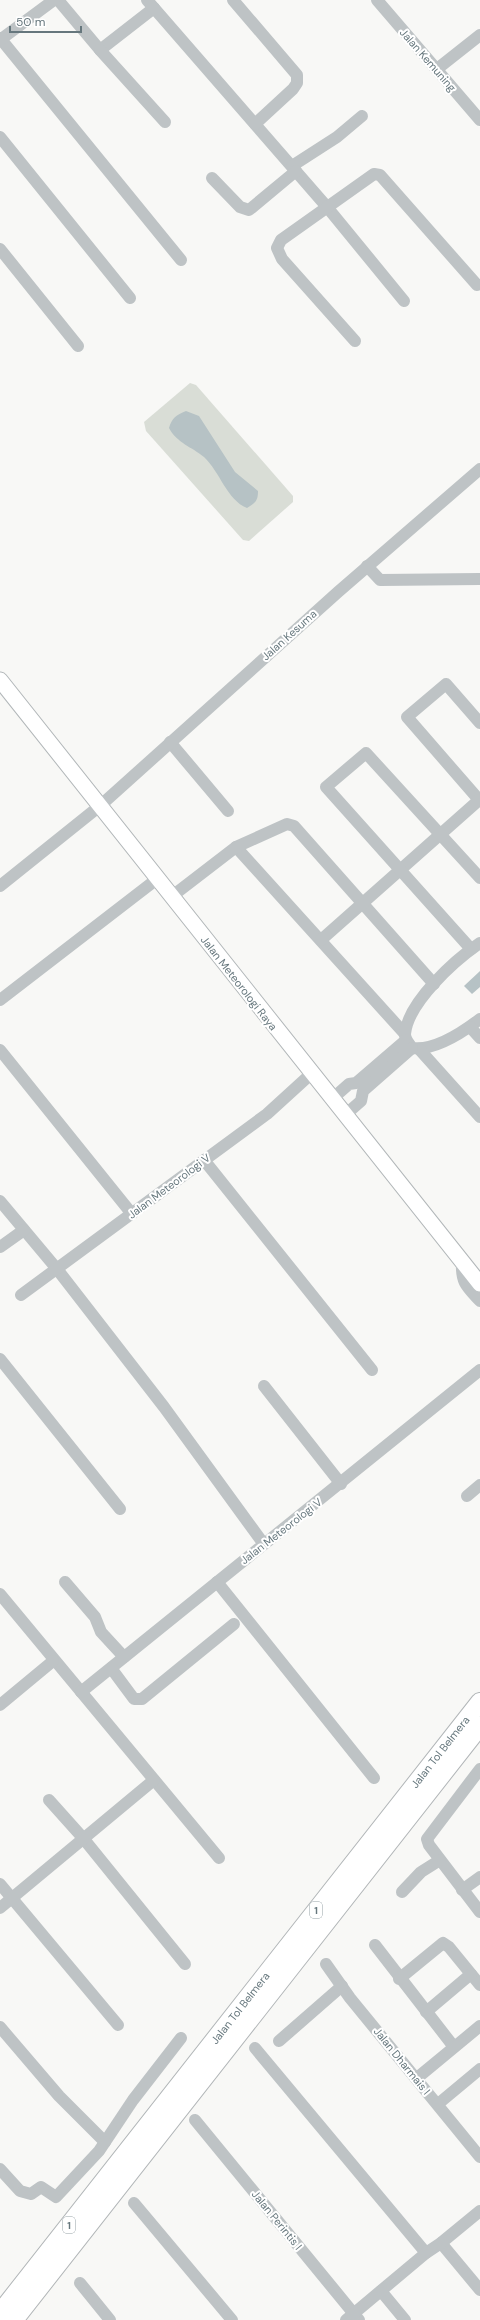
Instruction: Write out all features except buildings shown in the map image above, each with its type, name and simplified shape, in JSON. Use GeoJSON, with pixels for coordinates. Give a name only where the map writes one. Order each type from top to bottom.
{"type":"FeatureCollection","features":[{"type":"Feature","properties":{"kind":"highway","name":"Jalan Tol Belmera"},"geometry":{"type":"LineString","coordinates":[[0,2313],[480,1702]]}},
{"type":"Feature","properties":{"kind":"highway","name":"Jalan Tol Belmera"},"geometry":{"type":"LineString","coordinates":[[14,2320],[480,1726]]}},
{"type":"Feature","properties":{"kind":"main road","name":"Jalan Meteorologi Raya"},"geometry":{"type":"LineString","coordinates":[[0,680],[101,805],[171,897],[332,1099],[470,1269],[480,1284]]}},
{"type":"Feature","properties":{"kind":"street"},"geometry":{"type":"LineString","coordinates":[[54,0],[0,39],[181,260]]}},
{"type":"Feature","properties":{"kind":"street"},"geometry":{"type":"LineString","coordinates":[[58,0],[100,50],[165,122]]}},
{"type":"Feature","properties":{"kind":"street"},"geometry":{"type":"LineString","coordinates":[[233,0],[297,75],[297,83],[292,89],[255,124]]}},
{"type":"Feature","properties":{"kind":"street","name":"Jalan Kemuning"},"geometry":{"type":"LineString","coordinates":[[376,0],[480,120]]}},
{"type":"Feature","properties":{"kind":"street"},"geometry":{"type":"LineString","coordinates":[[100,50],[151,4],[299,174],[404,301]]}},
{"type":"Feature","properties":{"kind":"street"},"geometry":{"type":"LineString","coordinates":[[438,71],[480,35]]}},
{"type":"Feature","properties":{"kind":"street"},"geometry":{"type":"LineString","coordinates":[[212,178],[240,207],[249,210],[299,174],[337,137],[362,116]]}},
{"type":"Feature","properties":{"kind":"street"},"geometry":{"type":"LineString","coordinates":[[0,137],[130,298]]}},
{"type":"Feature","properties":{"kind":"street"},"geometry":{"type":"LineString","coordinates":[[355,341],[282,259],[277,248],[281,240],[369,176],[374,174],[380,175],[477,284]]}},
{"type":"Feature","properties":{"kind":"street"},"geometry":{"type":"LineString","coordinates":[[0,249],[78,346]]}},
{"type":"Feature","properties":{"kind":"street","name":"Jalan Kesuma"},"geometry":{"type":"LineString","coordinates":[[0,886],[101,805],[367,566],[480,468]]}},
{"type":"Feature","properties":{"kind":"street"},"geometry":{"type":"LineString","coordinates":[[367,566],[380,580],[480,579]]}},
{"type":"Feature","properties":{"kind":"street"},"geometry":{"type":"LineString","coordinates":[[321,940],[480,801],[407,717],[446,684],[480,723]]}},
{"type":"Feature","properties":{"kind":"street"},"geometry":{"type":"LineString","coordinates":[[170,742],[228,811]]}},
{"type":"Feature","properties":{"kind":"street"},"geometry":{"type":"LineString","coordinates":[[411,1042],[416,1007],[434,984],[452,965],[475,946],[400,870],[326,787],[366,753],[480,878]]}},
{"type":"Feature","properties":{"kind":"street"},"geometry":{"type":"LineString","coordinates":[[171,897],[236,847],[280,826],[287,824],[294,826],[434,984]]}},
{"type":"Feature","properties":{"kind":"street"},"geometry":{"type":"LineString","coordinates":[[236,847],[480,1117]]}},
{"type":"Feature","properties":{"kind":"street"},"geometry":{"type":"LineString","coordinates":[[0,1000],[157,879]]}},
{"type":"Feature","properties":{"kind":"street"},"geometry":{"type":"LineString","coordinates":[[360,1087],[411,1042],[445,1040],[470,1027],[480,1019]]}},
{"type":"Feature","properties":{"kind":"street"},"geometry":{"type":"LineString","coordinates":[[470,1027],[480,1038]]}},
{"type":"Feature","properties":{"kind":"street"},"geometry":{"type":"LineString","coordinates":[[0,1050],[132,1214]]}},
{"type":"Feature","properties":{"kind":"street","name":"Jalan Meteorologi V"},"geometry":{"type":"LineString","coordinates":[[21,1295],[267,1114],[312,1073]]}},
{"type":"Feature","properties":{"kind":"street"},"geometry":{"type":"LineString","coordinates":[[332,1099],[349,1084],[360,1087]]}},
{"type":"Feature","properties":{"kind":"street"},"geometry":{"type":"LineString","coordinates":[[345,1115],[361,1101],[360,1087]]}},
{"type":"Feature","properties":{"kind":"street"},"geometry":{"type":"LineString","coordinates":[[204,1160],[372,1370]]}},
{"type":"Feature","properties":{"kind":"street"},"geometry":{"type":"LineString","coordinates":[[0,1200],[57,1270],[164,1407],[263,1543]]}},
{"type":"Feature","properties":{"kind":"street"},"geometry":{"type":"LineString","coordinates":[[0,1247],[24,1230]]}},
{"type":"Feature","properties":{"kind":"street"},"geometry":{"type":"LineString","coordinates":[[470,1269],[461,1276],[463,1282],[480,1301]]}},
{"type":"Feature","properties":{"kind":"street"},"geometry":{"type":"LineString","coordinates":[[0,1359],[120,1508]]}},
{"type":"Feature","properties":{"kind":"street","name":"Jalan Meteorologi V"},"geometry":{"type":"LineString","coordinates":[[81,1692],[263,1543],[341,1484],[480,1370]]}},
{"type":"Feature","properties":{"kind":"street"},"geometry":{"type":"LineString","coordinates":[[264,1386],[341,1484]]}},
{"type":"Feature","properties":{"kind":"street"},"geometry":{"type":"LineString","coordinates":[[467,1496],[480,1485]]}},
{"type":"Feature","properties":{"kind":"street"},"geometry":{"type":"LineString","coordinates":[[65,1582],[95,1618],[101,1632],[124,1657]]}},
{"type":"Feature","properties":{"kind":"street"},"geometry":{"type":"LineString","coordinates":[[217,1582],[374,1778]]}},
{"type":"Feature","properties":{"kind":"street"},"geometry":{"type":"LineString","coordinates":[[0,1594],[53,1661],[81,1692],[219,1858]]}},
{"type":"Feature","properties":{"kind":"street"},"geometry":{"type":"LineString","coordinates":[[111,1668],[134,1698],[142,1699],[234,1624]]}},
{"type":"Feature","properties":{"kind":"street"},"geometry":{"type":"LineString","coordinates":[[0,1705],[53,1661]]}},
{"type":"Feature","properties":{"kind":"street"},"geometry":{"type":"LineString","coordinates":[[480,1769],[427,1836],[428,1843],[480,1912]]}},
{"type":"Feature","properties":{"kind":"street"},"geometry":{"type":"LineString","coordinates":[[0,1908],[154,1780]]}},
{"type":"Feature","properties":{"kind":"street"},"geometry":{"type":"LineString","coordinates":[[49,1800],[83,1838],[185,1964]]}},
{"type":"Feature","properties":{"kind":"street"},"geometry":{"type":"LineString","coordinates":[[402,1892],[421,1872],[440,1860]]}},
{"type":"Feature","properties":{"kind":"street"},"geometry":{"type":"LineString","coordinates":[[462,1890],[480,1877]]}},
{"type":"Feature","properties":{"kind":"street"},"geometry":{"type":"LineString","coordinates":[[0,1884],[118,2025]]}},
{"type":"Feature","properties":{"kind":"street"},"geometry":{"type":"LineString","coordinates":[[399,1979],[443,1943],[449,1946],[480,1985]]}},
{"type":"Feature","properties":{"kind":"street"},"geometry":{"type":"LineString","coordinates":[[376,1945],[399,1979],[454,2047]]}},
{"type":"Feature","properties":{"kind":"street","name":"Jalan Dharmais I"},"geometry":{"type":"LineString","coordinates":[[326,1964],[416,2078],[478,2150]]}},
{"type":"Feature","properties":{"kind":"street"},"geometry":{"type":"LineString","coordinates":[[426,2012],[471,1974]]}},
{"type":"Feature","properties":{"kind":"street"},"geometry":{"type":"LineString","coordinates":[[279,2041],[342,1986]]}},
{"type":"Feature","properties":{"kind":"street"},"geometry":{"type":"LineString","coordinates":[[416,2078],[480,2026]]}},
{"type":"Feature","properties":{"kind":"street"},"geometry":{"type":"LineString","coordinates":[[0,2027],[59,2096],[105,2142]]}},
{"type":"Feature","properties":{"kind":"street"},"geometry":{"type":"LineString","coordinates":[[0,2169],[20,2191],[31,2194],[41,2187],[56,2197],[99,2151],[133,2100],[181,2038]]}},
{"type":"Feature","properties":{"kind":"street"},"geometry":{"type":"LineString","coordinates":[[255,2048],[426,2253]]}},
{"type":"Feature","properties":{"kind":"street"},"geometry":{"type":"LineString","coordinates":[[438,2104],[480,2070]]}},
{"type":"Feature","properties":{"kind":"street","name":"Jalan Perintis I"},"geometry":{"type":"LineString","coordinates":[[195,2120],[353,2318]]}},
{"type":"Feature","properties":{"kind":"street"},"geometry":{"type":"LineString","coordinates":[[134,2203],[232,2320]]}},
{"type":"Feature","properties":{"kind":"street"},"geometry":{"type":"LineString","coordinates":[[353,2318],[381,2291],[426,2253],[441,2243],[480,2211]]}},
{"type":"Feature","properties":{"kind":"street"},"geometry":{"type":"LineString","coordinates":[[441,2243],[480,2290]]}},
{"type":"Feature","properties":{"kind":"street"},"geometry":{"type":"LineString","coordinates":[[80,2283],[110,2320]]}},
{"type":"Feature","properties":{"kind":"street"},"geometry":{"type":"LineString","coordinates":[[381,2291],[405,2320]]}},
{"type":"Feature","properties":{"kind":"shaded area"},"geometry":{"type":"Polygon","coordinates":[[[190,383],[196,385],[293,496],[293,502],[249,541],[243,540],[146,431],[144,422],[190,383]]]}},
{"type":"Feature","properties":{"kind":"shaded area"},"geometry":{"type":"Polygon","coordinates":[[[186,411],[199,416],[235,472],[258,491],[256,501],[247,508],[234,499],[210,463],[204,457],[180,441],[172,433],[169,428],[173,419],[186,411]]]}},
{"type":"Feature","properties":{"kind":"shaded area"},"geometry":{"type":"Polygon","coordinates":[[[480,971],[480,987],[472,994],[464,986],[480,971]]]}}]}
